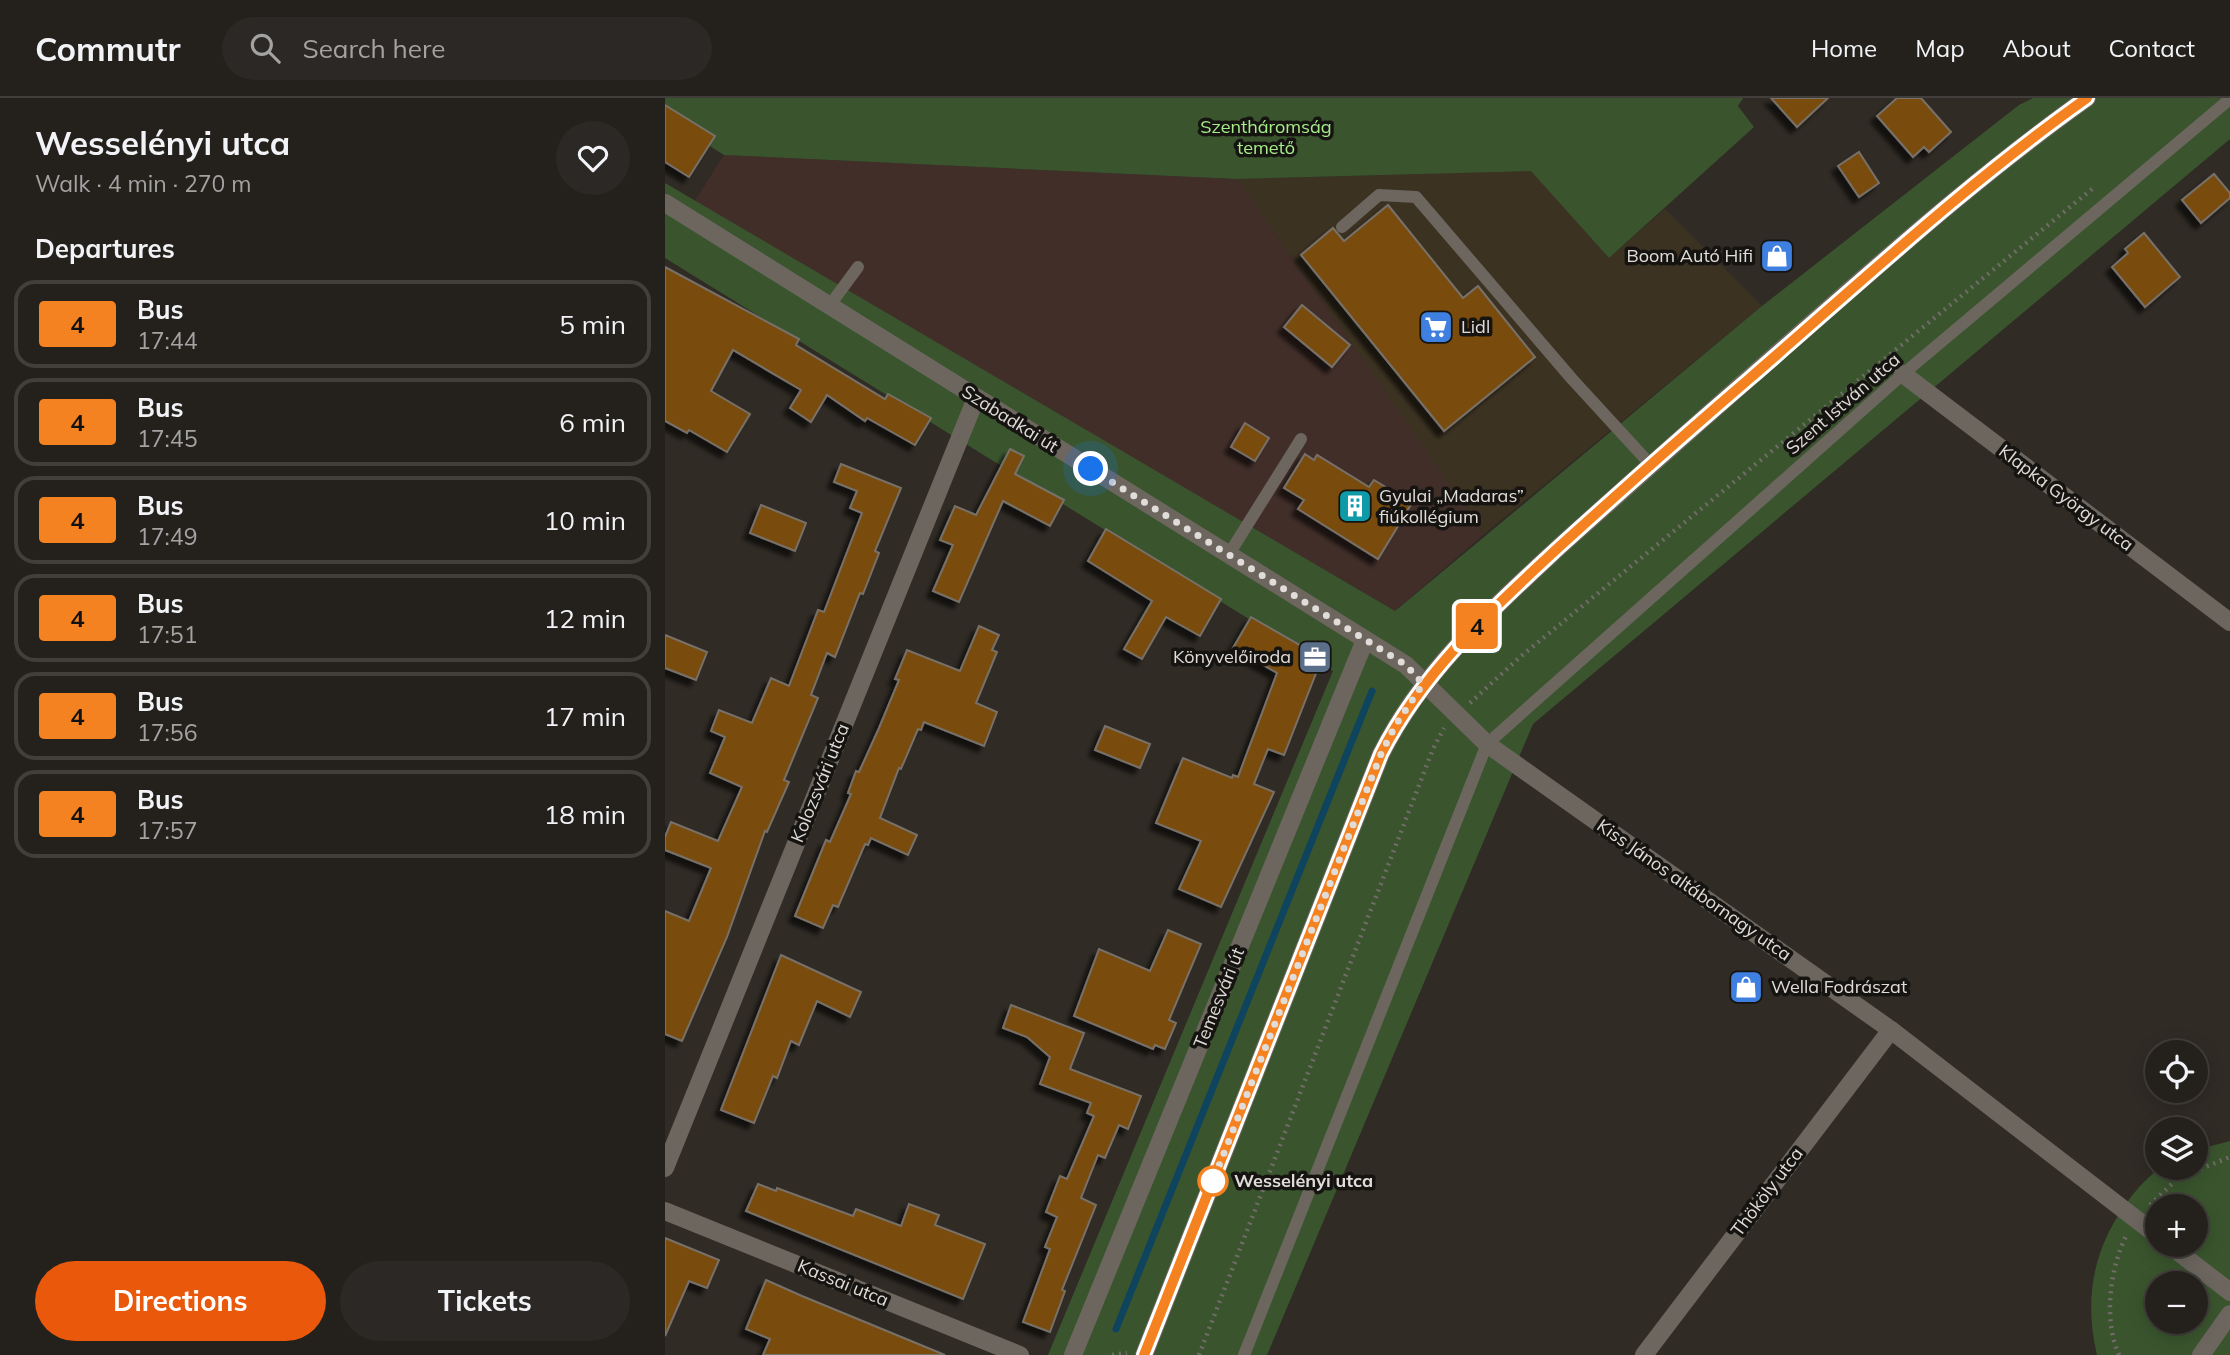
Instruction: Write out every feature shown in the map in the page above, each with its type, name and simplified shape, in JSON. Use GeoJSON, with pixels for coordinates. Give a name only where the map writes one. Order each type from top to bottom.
{"type":"FeatureCollection","features":[{"type":"Feature","properties":{"kind":"street"},"geometry":{"type":"LineString","coordinates":[[1144,1355],[1381,754],[1395,726],[1423,684],[1449,653],[1515,589],[1650,464],[2011,152],[2087,98]]}},
{"type":"Feature","properties":{"kind":"street","name":"Szabadkai út"},"geometry":{"type":"LineString","coordinates":[[665,203],[1406,665],[1423,684]]}},
{"type":"Feature","properties":{"kind":"street","name":"Klapka György utca"},"geometry":{"type":"LineString","coordinates":[[1903,374],[2230,622]]}},
{"type":"Feature","properties":{"kind":"street","name":"Kolozsvári utca"},"geometry":{"type":"LineString","coordinates":[[665,1168],[976,398]]}},
{"type":"Feature","properties":{"kind":"street","name":"Temesvári út"},"geometry":{"type":"LineString","coordinates":[[1073,1355],[1365,640]]}},
{"type":"Feature","properties":{"kind":"street","name":"Kiss János altábornagy utca"},"geometry":{"type":"LineString","coordinates":[[1423,684],[1487,744],[1891,1030],[2145,1226]]}},
{"type":"Feature","properties":{"kind":"street","name":"Thököly utca"},"geometry":{"type":"LineString","coordinates":[[1644,1355],[1891,1030]]}},
{"type":"Feature","properties":{"kind":"street","name":"Kassai utca"},"geometry":{"type":"LineString","coordinates":[[665,1211],[1020,1355]]}},
{"type":"Feature","properties":{"kind":"street"},"geometry":{"type":"LineString","coordinates":[[2185,1257],[2230,1292]]}},
{"type":"Feature","properties":{"kind":"street"},"geometry":{"type":"LineString","coordinates":[[2201,1355],[2230,1314]]}},
{"type":"Feature","properties":{"kind":"lane","name":"Szent István utca"},"geometry":{"type":"LineString","coordinates":[[1487,744],[1903,374],[2230,99]]}},
{"type":"Feature","properties":{"kind":"lane"},"geometry":{"type":"LineString","coordinates":[[1342,227],[1379,195],[1416,197],[1572,379],[1650,464]]}},
{"type":"Feature","properties":{"kind":"lane"},"geometry":{"type":"LineString","coordinates":[[830,304],[857,267]]}},
{"type":"Feature","properties":{"kind":"lane"},"geometry":{"type":"LineString","coordinates":[[1229,554],[1301,439]]}},
{"type":"Feature","properties":{"kind":"lane"},"geometry":{"type":"LineString","coordinates":[[1244,1355],[1487,744]]}},
{"type":"Feature","properties":{"kind":"path"},"geometry":{"type":"LineString","coordinates":[[1199,1355],[1440,732],[1520,657],[2097,185]]}},
{"type":"Feature","properties":{"kind":"shaded area"},"geometry":{"type":"Polygon","coordinates":[[[724,155],[1237,179],[1484,534],[1395,611],[694,202],[724,155]]]}},
{"type":"Feature","properties":{"kind":"shaded area"},"geometry":{"type":"Polygon","coordinates":[[[1532,171],[1609,258],[1665,209],[1762,306],[1484,534],[1237,179],[1532,171]]]}},
{"type":"Feature","properties":{"kind":"green space","name":"Szentháromság temető"},"geometry":{"type":"Polygon","coordinates":[[[665,98],[1743,98],[1738,106],[1754,127],[1609,258],[1531,171],[1237,179],[724,155],[665,118],[665,98]]]}},
{"type":"Feature","properties":{"kind":"green space"},"geometry":{"type":"Polygon","coordinates":[[[2033,98],[2230,98],[2230,139],[1533,724],[1267,1355],[1048,1355],[1333,671],[665,258],[665,183],[1395,611],[1762,306],[2019,105],[2033,98]]]}},
{"type":"Feature","properties":{"kind":"green space"},"geometry":{"type":"Polygon","coordinates":[[[2230,1141],[2230,1355],[2097,1355],[2091,1312],[2100,1253],[2118,1215],[2146,1180],[2208,1180],[2208,1147],[2230,1141]]]}},
{"type":"Feature","properties":{"kind":"building"},"geometry":{"type":"Polygon","coordinates":[[[1771,98],[1828,98],[1797,127],[1771,98]]]}},
{"type":"Feature","properties":{"kind":"building"},"geometry":{"type":"Polygon","coordinates":[[[1897,98],[1921,98],[1951,132],[1929,152],[1924,147],[1913,157],[1877,116],[1897,98]]]}},
{"type":"Feature","properties":{"kind":"building"},"geometry":{"type":"Polygon","coordinates":[[[665,105],[715,136],[689,177],[665,162],[665,105]]]}},
{"type":"Feature","properties":{"kind":"building"},"geometry":{"type":"Polygon","coordinates":[[[1859,152],[1879,183],[1859,197],[1838,166],[1859,152]]]}},
{"type":"Feature","properties":{"kind":"building"},"geometry":{"type":"Polygon","coordinates":[[[2214,174],[2230,193],[2230,198],[2201,223],[2182,200],[2214,174]]]}},
{"type":"Feature","properties":{"kind":"building","name":"Lidl"},"geometry":{"type":"Polygon","coordinates":[[[1388,205],[1463,298],[1478,286],[1535,357],[1444,431],[1301,255],[1333,228],[1344,241],[1388,205]]]}},
{"type":"Feature","properties":{"kind":"building"},"geometry":{"type":"Polygon","coordinates":[[[2144,233],[2180,277],[2145,307],[2112,267],[2128,253],[2125,249],[2144,233]]]}},
{"type":"Feature","properties":{"kind":"building"},"geometry":{"type":"Polygon","coordinates":[[[665,267],[799,339],[796,345],[885,399],[888,394],[931,418],[915,445],[867,418],[865,421],[827,395],[811,422],[790,408],[801,390],[733,350],[711,391],[750,414],[727,452],[689,430],[687,433],[665,421],[665,267]]]}},
{"type":"Feature","properties":{"kind":"building"},"geometry":{"type":"Polygon","coordinates":[[[1302,305],[1350,345],[1332,367],[1284,327],[1302,305]]]}},
{"type":"Feature","properties":{"kind":"building"},"geometry":{"type":"Polygon","coordinates":[[[1245,423],[1269,438],[1255,461],[1231,447],[1245,423]]]}},
{"type":"Feature","properties":{"kind":"building"},"geometry":{"type":"Polygon","coordinates":[[[1010,449],[1024,456],[1015,474],[1064,500],[1050,526],[1003,501],[959,602],[933,591],[953,545],[940,540],[955,506],[976,515],[1010,449]]]}},
{"type":"Feature","properties":{"kind":"building","name":"Gyulai „Madaras” fiúkollégium"},"geometry":{"type":"Polygon","coordinates":[[[1305,454],[1314,460],[1317,455],[1369,487],[1374,480],[1412,503],[1378,559],[1298,509],[1304,500],[1284,488],[1305,454]]]}},
{"type":"Feature","properties":{"kind":"building"},"geometry":{"type":"Polygon","coordinates":[[[841,464],[901,488],[875,551],[879,553],[863,594],[860,593],[835,657],[827,653],[811,695],[818,698],[784,780],[789,782],[767,832],[765,831],[727,937],[682,1041],[665,1034],[665,911],[689,921],[711,868],[665,850],[665,837],[671,822],[718,841],[742,787],[710,773],[725,737],[711,731],[719,710],[752,723],[771,678],[789,686],[818,610],[824,612],[862,513],[850,508],[857,491],[834,482],[841,464]]]}},
{"type":"Feature","properties":{"kind":"building"},"geometry":{"type":"Polygon","coordinates":[[[761,505],[806,523],[795,551],[750,533],[761,505]]]}},
{"type":"Feature","properties":{"kind":"building"},"geometry":{"type":"Polygon","coordinates":[[[1106,529],[1221,599],[1200,636],[1166,617],[1142,659],[1124,649],[1152,601],[1088,561],[1106,529]]]}},
{"type":"Feature","properties":{"kind":"building"},"geometry":{"type":"Polygon","coordinates":[[[1251,617],[1322,658],[1284,755],[1268,749],[1254,784],[1274,792],[1221,907],[1179,889],[1201,841],[1156,823],[1183,758],[1232,778],[1233,775],[1238,777],[1277,673],[1233,648],[1251,617]]]}},
{"type":"Feature","properties":{"kind":"building"},"geometry":{"type":"Polygon","coordinates":[[[979,626],[999,635],[992,650],[997,652],[976,703],[997,712],[984,746],[924,722],[921,730],[918,729],[901,769],[899,768],[880,818],[917,835],[908,855],[871,838],[868,845],[865,844],[838,907],[833,905],[823,928],[795,916],[826,840],[830,842],[851,794],[848,793],[856,771],[859,772],[879,728],[899,680],[895,679],[907,650],[960,671],[979,626]]]}},
{"type":"Feature","properties":{"kind":"building"},"geometry":{"type":"Polygon","coordinates":[[[665,635],[707,652],[696,680],[665,668],[665,635]]]}},
{"type":"Feature","properties":{"kind":"building"},"geometry":{"type":"Polygon","coordinates":[[[1105,726],[1150,744],[1140,768],[1095,750],[1105,726]]]}},
{"type":"Feature","properties":{"kind":"building"},"geometry":{"type":"Polygon","coordinates":[[[1168,930],[1201,944],[1169,1020],[1176,1023],[1165,1049],[1155,1045],[1153,1049],[1074,1016],[1099,949],[1150,971],[1168,930]]]}},
{"type":"Feature","properties":{"kind":"building"},"geometry":{"type":"Polygon","coordinates":[[[781,955],[861,992],[850,1017],[817,1001],[799,1045],[791,1041],[777,1078],[773,1076],[754,1123],[721,1110],[781,955]]]}},
{"type":"Feature","properties":{"kind":"building"},"geometry":{"type":"Polygon","coordinates":[[[1011,1005],[1084,1033],[1070,1069],[1141,1096],[1128,1129],[1119,1125],[1105,1158],[1098,1155],[1081,1198],[1096,1205],[1062,1290],[1065,1291],[1050,1332],[1023,1322],[1050,1249],[1045,1247],[1057,1217],[1046,1212],[1060,1176],[1067,1179],[1094,1116],[1087,1113],[1091,1103],[1040,1084],[1050,1057],[1027,1037],[1003,1028],[1011,1005]]]}},
{"type":"Feature","properties":{"kind":"building"},"geometry":{"type":"Polygon","coordinates":[[[758,1184],[776,1191],[777,1188],[853,1216],[856,1209],[901,1226],[909,1204],[939,1215],[935,1225],[985,1244],[963,1299],[746,1211],[758,1184]]]}},
{"type":"Feature","properties":{"kind":"building"},"geometry":{"type":"Polygon","coordinates":[[[665,1238],[719,1260],[707,1288],[689,1281],[665,1336],[665,1238]]]}},
{"type":"Feature","properties":{"kind":"building"},"geometry":{"type":"Polygon","coordinates":[[[766,1280],[945,1355],[763,1355],[770,1339],[746,1329],[766,1280]]]}},
{"type":"Feature","properties":{"kind":"waterway"},"geometry":{"type":"LineString","coordinates":[[1116,1329],[1372,691]]}},
{"type":"Feature","properties":{"kind":"bus line","name":"4"},"geometry":{"type":"LineString","coordinates":[[1144,1355],[1381,754],[1395,726],[1423,684],[1449,653],[1524,580],[1650,464],[2011,152],[2087,98]]}},
{"type":"Feature","properties":{"kind":"place","name":"Boom Autó Hifi"},"geometry":{"type":"Point","coordinates":[1777,256]}},
{"type":"Feature","properties":{"kind":"place","name":"Lidl"},"geometry":{"type":"Point","coordinates":[1436,327]}},
{"type":"Feature","properties":{"kind":"place","name":"Gyulai „Madaras” fiúkollégium"},"geometry":{"type":"Point","coordinates":[1355,506]}},
{"type":"Feature","properties":{"kind":"place","name":"Könyvelőiroda"},"geometry":{"type":"Point","coordinates":[1315,657]}},
{"type":"Feature","properties":{"kind":"place","name":"Wella Fodrászat"},"geometry":{"type":"Point","coordinates":[1746,987]}},
{"type":"Feature","properties":{"kind":"place","name":"Wesselényi utca"},"geometry":{"type":"Point","coordinates":[1213,1181]}},
{"type":"Feature","properties":{"kind":"route"},"geometry":{"type":"LineString","coordinates":[[1091,469],[1406,665],[1423,684],[1395,726],[1381,754],[1213,1181]]}}]}
